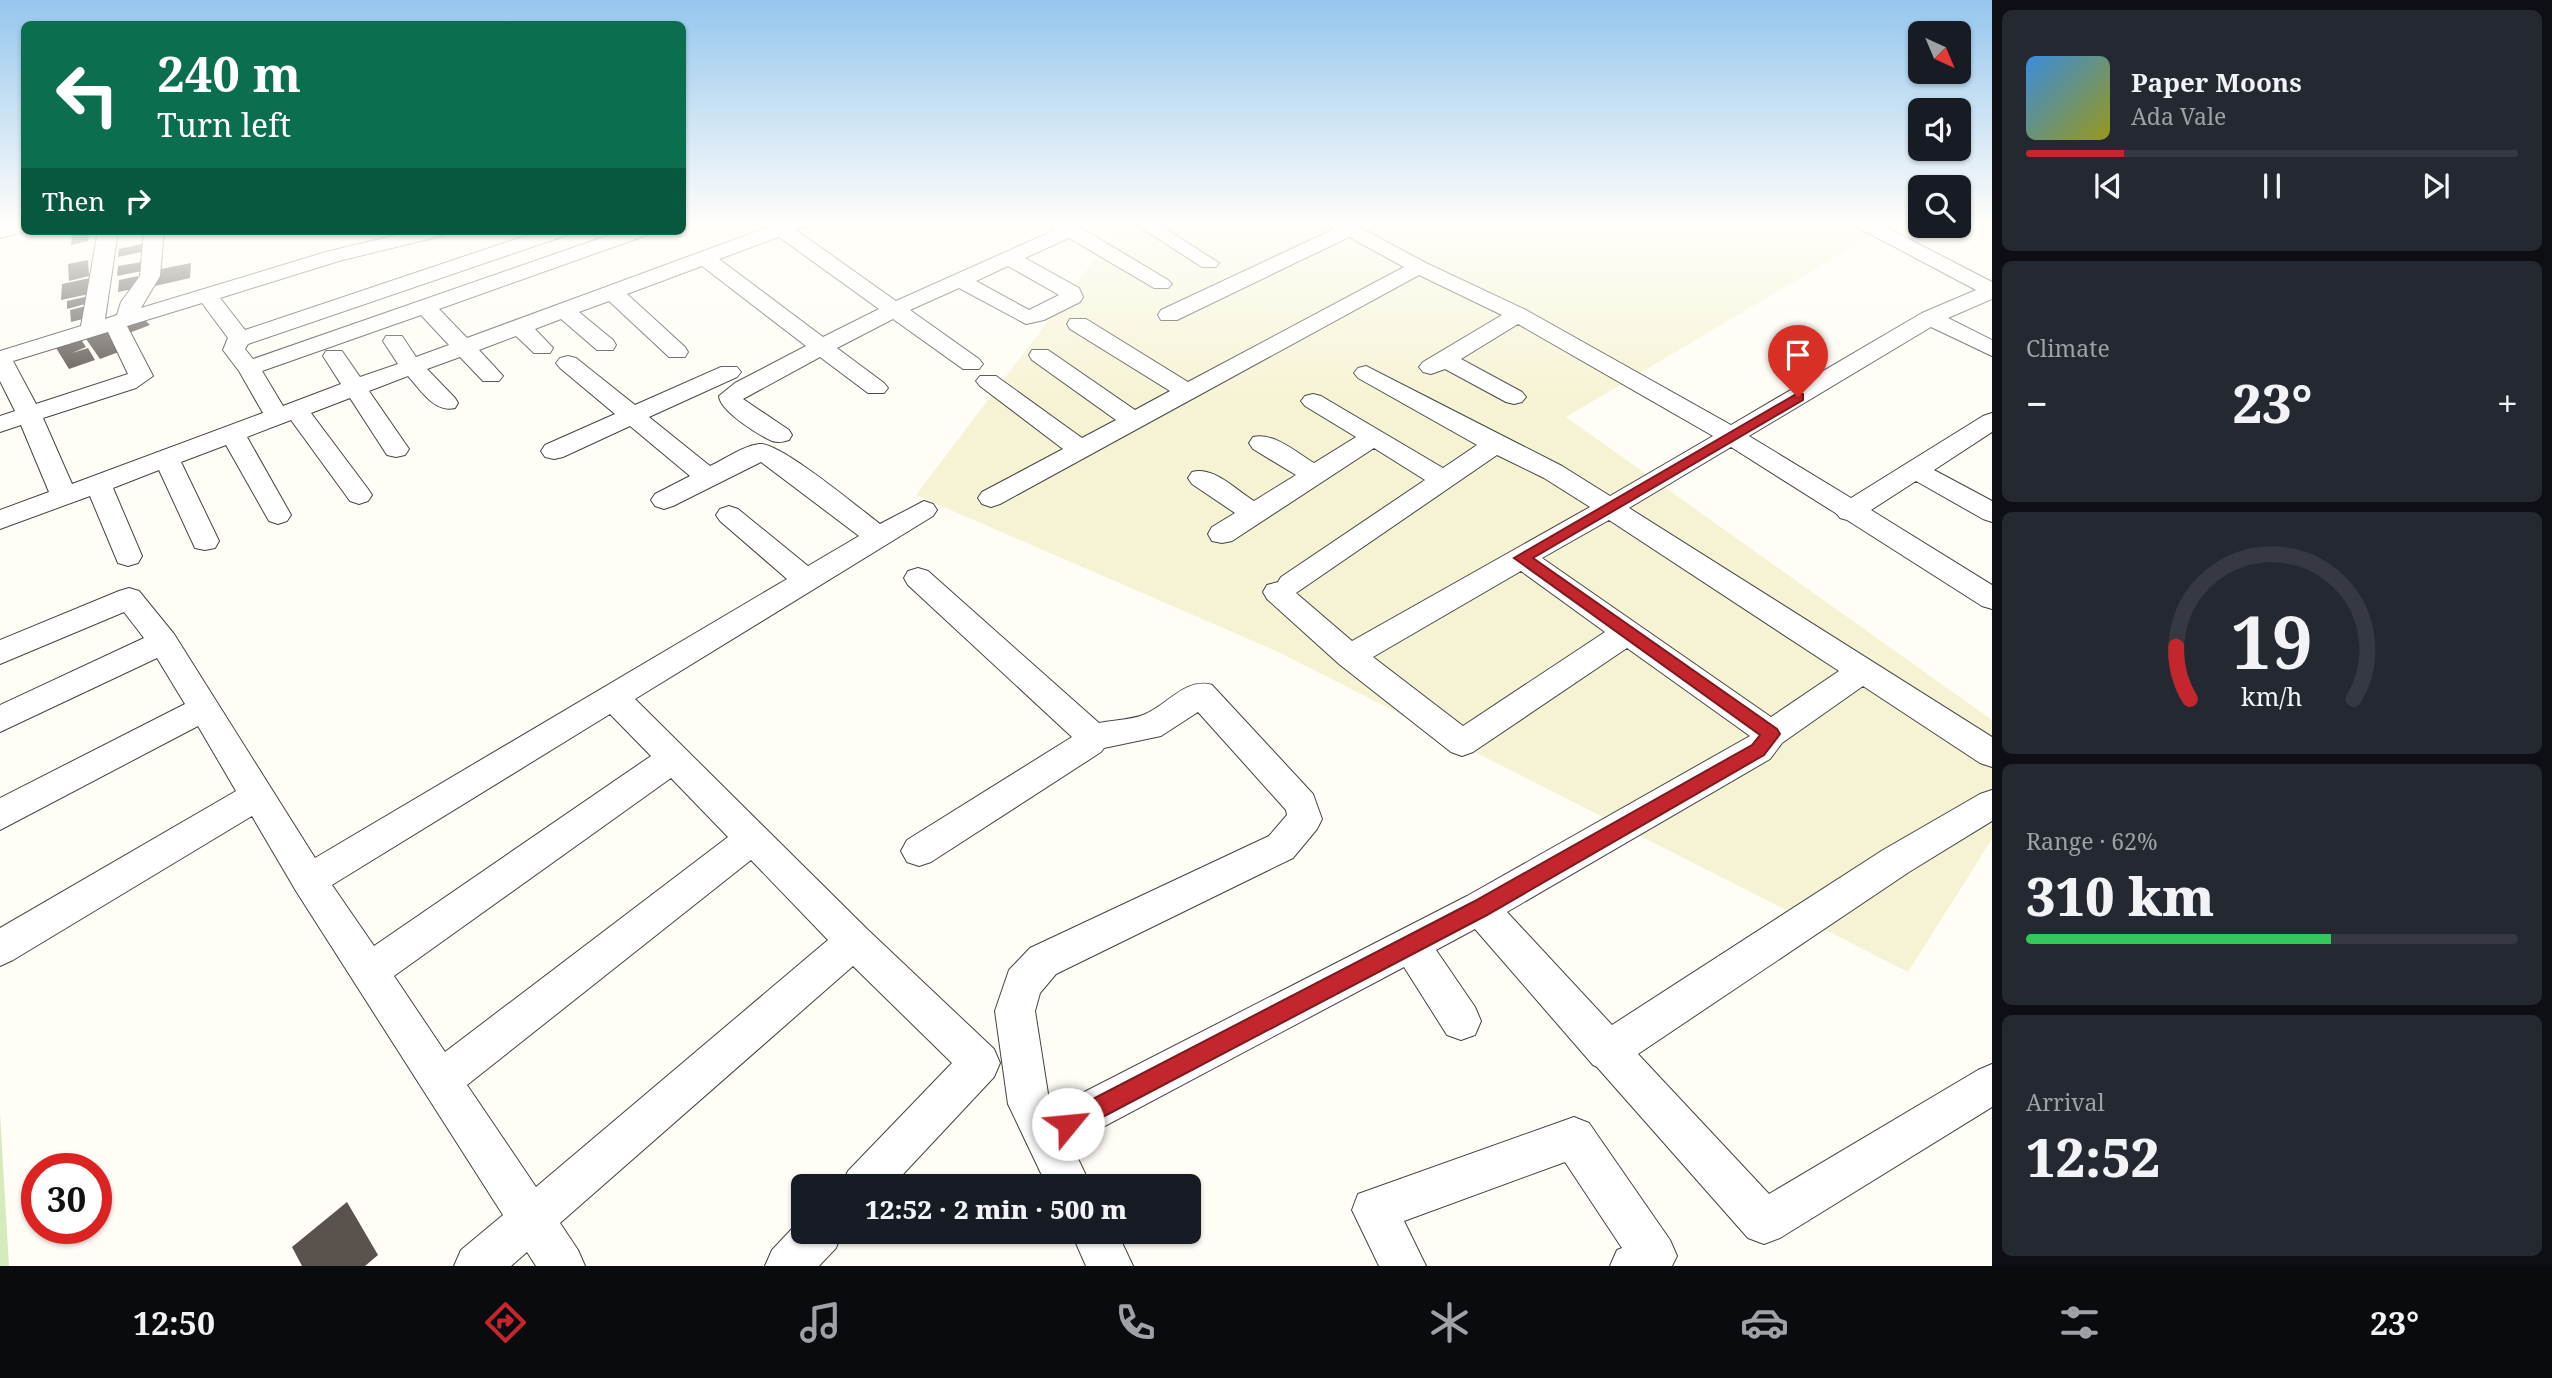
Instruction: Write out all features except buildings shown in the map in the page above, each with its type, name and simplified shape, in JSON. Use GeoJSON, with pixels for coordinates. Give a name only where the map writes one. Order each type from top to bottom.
{"type":"FeatureCollection","features":[{"type":"Feature","properties":{"kind":"street"},"geometry":{"type":"LineString","coordinates":[[0,424],[128,383],[141,376],[111,323],[110,281]]}},
{"type":"Feature","properties":{"kind":"street"},"geometry":{"type":"LineString","coordinates":[[111,323],[132,302],[146,281]]}},
{"type":"Feature","properties":{"kind":"street"},"geometry":{"type":"LineString","coordinates":[[64,496],[29,414],[0,358],[250,281]]}},
{"type":"Feature","properties":{"kind":"street"},"geometry":{"type":"LineString","coordinates":[[296,281],[320,311]]}},
{"type":"Feature","properties":{"kind":"street"},"geometry":{"type":"LineString","coordinates":[[359,495],[234,349],[240,340],[412,281]]}},
{"type":"Feature","properties":{"kind":"street"},"geometry":{"type":"LineString","coordinates":[[250,368],[496,281]]}},
{"type":"Feature","properties":{"kind":"street"},"geometry":{"type":"LineString","coordinates":[[0,520],[638,281]]}},
{"type":"Feature","properties":{"kind":"street"},"geometry":{"type":"LineString","coordinates":[[734,281],[876,388]]}},
{"type":"Feature","properties":{"kind":"street"},"geometry":{"type":"LineString","coordinates":[[856,281],[1080,450]]}},
{"type":"Feature","properties":{"kind":"street"},"geometry":{"type":"LineString","coordinates":[[780,435],[735,406],[731,397],[820,347],[893,310],[959,281]]}},
{"type":"Feature","properties":{"kind":"street"},"geometry":{"type":"LineString","coordinates":[[959,281],[1026,317],[1036,316],[1072,297],[1071,293],[1050,281]]}},
{"type":"Feature","properties":{"kind":"street"},"geometry":{"type":"LineString","coordinates":[[1156,281],[1161,284]]}},
{"type":"Feature","properties":{"kind":"street"},"geometry":{"type":"LineString","coordinates":[[1169,315],[1235,281]]}},
{"type":"Feature","properties":{"kind":"street"},"geometry":{"type":"LineString","coordinates":[[991,498],[1393,281]]}},
{"type":"Feature","properties":{"kind":"street"},"geometry":{"type":"LineString","coordinates":[[1448,281],[1518,315],[1732,436],[1849,512],[1992,599]]}},
{"type":"Feature","properties":{"kind":"street"},"geometry":{"type":"LineString","coordinates":[[1975,281],[1992,290]]}},
{"type":"Feature","properties":{"kind":"street"},"geometry":{"type":"LineString","coordinates":[[1350,656],[1610,508],[1930,318],[1992,290]]}},
{"type":"Feature","properties":{"kind":"street"},"geometry":{"type":"LineString","coordinates":[[611,291],[677,352]]}},
{"type":"Feature","properties":{"kind":"street"},"geometry":{"type":"LineString","coordinates":[[206,294],[240,340]]}},
{"type":"Feature","properties":{"kind":"street"},"geometry":{"type":"LineString","coordinates":[[424,306],[491,376]]}},
{"type":"Feature","properties":{"kind":"street"},"geometry":{"type":"LineString","coordinates":[[563,309],[605,345]]}},
{"type":"Feature","properties":{"kind":"street"},"geometry":{"type":"LineString","coordinates":[[1514,397],[1437,363],[1518,315]]}},
{"type":"Feature","properties":{"kind":"street"},"geometry":{"type":"LineString","coordinates":[[1930,318],[1992,349]]}},
{"type":"Feature","properties":{"kind":"street"},"geometry":{"type":"LineString","coordinates":[[1078,324],[1188,392]]}},
{"type":"Feature","properties":{"kind":"street"},"geometry":{"type":"LineString","coordinates":[[518,325],[542,348]]}},
{"type":"Feature","properties":{"kind":"street"},"geometry":{"type":"LineString","coordinates":[[394,341],[411,366],[446,403]]}},
{"type":"Feature","properties":{"kind":"street"},"geometry":{"type":"LineString","coordinates":[[1040,355],[1133,421]]}},
{"type":"Feature","properties":{"kind":"street"},"geometry":{"type":"LineString","coordinates":[[334,356],[396,449]]}},
{"type":"Feature","properties":{"kind":"street"},"geometry":{"type":"LineString","coordinates":[[568,363],[708,478]]}},
{"type":"Feature","properties":{"kind":"street"},"geometry":{"type":"LineString","coordinates":[[554,451],[729,372]]}},
{"type":"Feature","properties":{"kind":"street"},"geometry":{"type":"LineString","coordinates":[[1366,373],[1495,444],[1553,472],[1992,754]]}},
{"type":"Feature","properties":{"kind":"street"},"geometry":{"type":"LineString","coordinates":[[1313,401],[1443,479]]}},
{"type":"Feature","properties":{"kind":"street"},"geometry":{"type":"LineString","coordinates":[[1849,512],[1992,421]]}},
{"type":"Feature","properties":{"kind":"street"},"geometry":{"type":"LineString","coordinates":[[232,433],[278,515]]}},
{"type":"Feature","properties":{"kind":"street"},"geometry":{"type":"LineString","coordinates":[[1222,534],[1374,437]]}},
{"type":"Feature","properties":{"kind":"street"},"geometry":{"type":"LineString","coordinates":[[1262,443],[1315,475]]}},
{"type":"Feature","properties":{"kind":"street"},"geometry":{"type":"LineString","coordinates":[[1495,444],[1284,588],[1350,656],[1462,743],[1628,632]]}},
{"type":"Feature","properties":{"kind":"street"},"geometry":{"type":"LineString","coordinates":[[664,500],[762,451],[782,463],[878,537]]}},
{"type":"Feature","properties":{"kind":"street"},"geometry":{"type":"LineString","coordinates":[[166,458],[205,541]]}},
{"type":"Feature","properties":{"kind":"street"},"geometry":{"type":"LineString","coordinates":[[1915,470],[1992,513]]}},
{"type":"Feature","properties":{"kind":"street"},"geometry":{"type":"LineString","coordinates":[[1200,478],[1254,514]]}},
{"type":"Feature","properties":{"kind":"street"},"geometry":{"type":"LineString","coordinates":[[98,484],[128,556]]}},
{"type":"Feature","properties":{"kind":"street"},"geometry":{"type":"LineString","coordinates":[[309,880],[923,510]]}},
{"type":"Feature","properties":{"kind":"street"},"geometry":{"type":"LineString","coordinates":[[729,515],[806,580]]}},
{"type":"Feature","properties":{"kind":"street"},"geometry":{"type":"LineString","coordinates":[[1522,558],[1771,734]]}},
{"type":"Feature","properties":{"kind":"street"},"geometry":{"type":"LineString","coordinates":[[918,578],[1084,727],[1090,737],[1090,743],[919,851]]}},
{"type":"Feature","properties":{"kind":"street"},"geometry":{"type":"LineString","coordinates":[[0,653],[129,598],[163,642],[309,880],[562,1266]]}},
{"type":"Feature","properties":{"kind":"street"},"geometry":{"type":"LineString","coordinates":[[0,719],[163,642]]}},
{"type":"Feature","properties":{"kind":"street"},"geometry":{"type":"LineString","coordinates":[[1043,1136],[1480,908],[1758,750],[1771,734],[1862,671]]}},
{"type":"Feature","properties":{"kind":"street"},"geometry":{"type":"LineString","coordinates":[[1063,1174],[1029,1104],[1015,1011],[1023,984],[1043,961],[1281,847],[1305,819],[1301,804],[1201,694],[1150,727],[1090,737]]}},
{"type":"Feature","properties":{"kind":"street"},"geometry":{"type":"LineString","coordinates":[[613,696],[855,941],[980,1063],[874,1174]]}},
{"type":"Feature","properties":{"kind":"street"},"geometry":{"type":"LineString","coordinates":[[0,815],[202,709]]}},
{"type":"Feature","properties":{"kind":"street"},"geometry":{"type":"LineString","coordinates":[[369,972],[674,758]]}},
{"type":"Feature","properties":{"kind":"street"},"geometry":{"type":"LineString","coordinates":[[0,948],[257,796]]}},
{"type":"Feature","properties":{"kind":"street"},"geometry":{"type":"LineString","coordinates":[[1607,1051],[1896,861],[1992,804]]}},
{"type":"Feature","properties":{"kind":"street"},"geometry":{"type":"LineString","coordinates":[[440,1081],[754,836]]}},
{"type":"Feature","properties":{"kind":"street"},"geometry":{"type":"LineString","coordinates":[[1480,908],[1764,1222],[1992,1084]]}},
{"type":"Feature","properties":{"kind":"street"},"geometry":{"type":"LineString","coordinates":[[477,1266],[855,941]]}},
{"type":"Feature","properties":{"kind":"street"},"geometry":{"type":"LineString","coordinates":[[1411,945],[1461,1021]]}},
{"type":"Feature","properties":{"kind":"street"},"geometry":{"type":"LineString","coordinates":[[1403,1266],[1374,1210],[1574,1138],[1649,1263]]}},
{"type":"Feature","properties":{"kind":"street"},"geometry":{"type":"LineString","coordinates":[[788,1266],[809,1244]]}},
{"type":"Feature","properties":{"kind":"street"},"geometry":{"type":"LineString","coordinates":[[1099,1244],[1110,1266]]}},
{"type":"Feature","properties":{"kind":"shaded area"},"geometry":{"type":"Polygon","coordinates":[[[1078,281],[1795,281],[1566,417],[1992,720],[1992,839],[1908,972],[1276,651],[916,495],[1078,281]]]}},
{"type":"Feature","properties":{"kind":"green space"},"geometry":{"type":"Polygon","coordinates":[[[0,1114],[9,1266],[0,1266],[0,1114]]]}},
{"type":"Feature","properties":{"kind":"route"},"geometry":{"type":"LineString","coordinates":[[1068,1124],[1480,908],[1758,750],[1771,734],[1522,558],[1798,397]]}}]}
